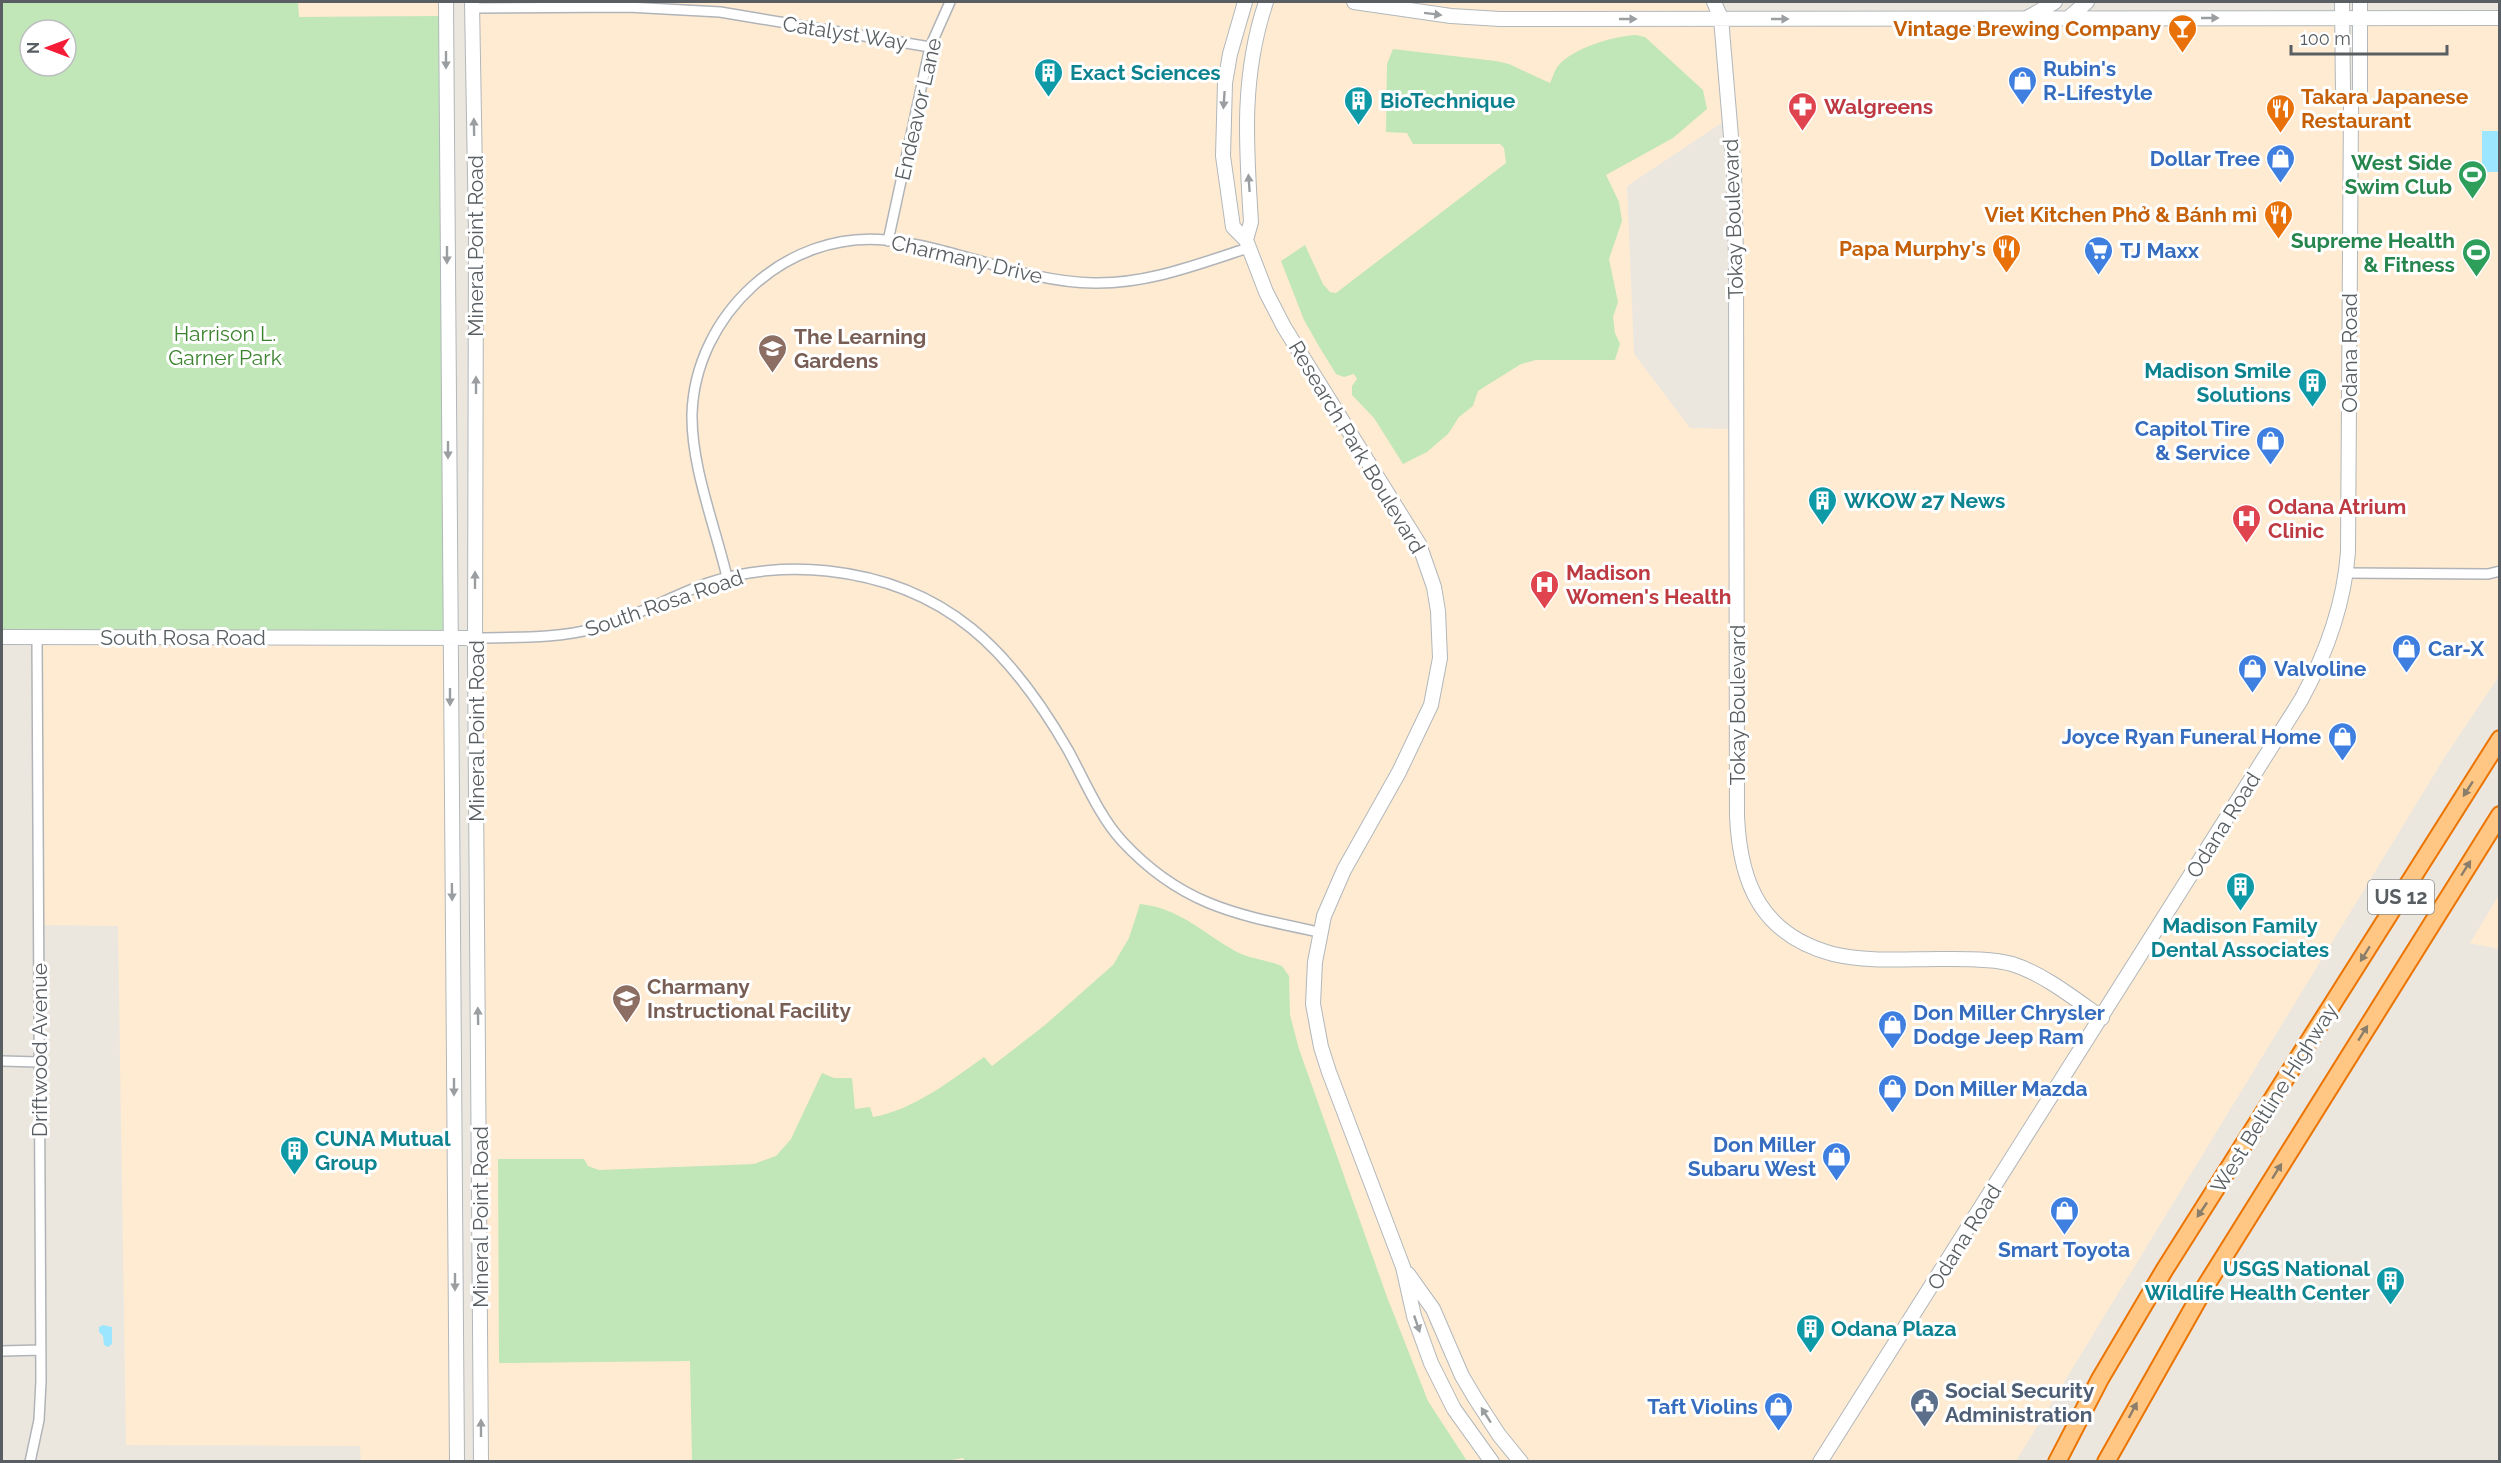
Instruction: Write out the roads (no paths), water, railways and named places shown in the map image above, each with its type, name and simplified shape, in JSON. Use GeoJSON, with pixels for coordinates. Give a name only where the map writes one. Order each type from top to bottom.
{"type":"FeatureCollection","features":[{"type":"Feature","properties":{"kind":"highway","name":"West Beltline Highway"},"geometry":{"type":"LineString","coordinates":[[2057,1461],[2100,1379],[2164,1269],[2499,739]]}},
{"type":"Feature","properties":{"kind":"highway","name":"West Beltline Highway"},"geometry":{"type":"LineString","coordinates":[[2106,1461],[2140,1397],[2205,1287],[2499,815]]}},
{"type":"Feature","properties":{"kind":"street","name":"Mineral Point Road"},"geometry":{"type":"LineString","coordinates":[[446,2],[457,1461]]}},
{"type":"Feature","properties":{"kind":"street","name":"Endeavor Lane"},"geometry":{"type":"LineString","coordinates":[[940,2],[942,14]]}},
{"type":"Feature","properties":{"kind":"street","name":"Endeavor Lane"},"geometry":{"type":"LineString","coordinates":[[888,241],[930,46],[942,14],[950,2]]}},
{"type":"Feature","properties":{"kind":"street","name":"Research Park Boulevard"},"geometry":{"type":"LineString","coordinates":[[1245,2],[1230,54],[1222,125],[1223,156],[1233,227],[1247,244],[1266,292],[1284,327],[1419,544],[1434,587],[1438,611],[1440,658],[1431,705],[1400,772],[1333,894],[1319,932],[1313,993],[1321,1047],[1403,1267],[1414,1316],[1442,1386],[1492,1461]]}},
{"type":"Feature","properties":{"kind":"street"},"geometry":{"type":"LineString","coordinates":[[1247,244],[1251,222],[1246,104],[1255,36],[1266,2]]}},
{"type":"Feature","properties":{"kind":"street"},"geometry":{"type":"LineString","coordinates":[[1354,2],[1441,15],[1500,19],[2499,18]]}},
{"type":"Feature","properties":{"kind":"street","name":"Tokay Boulevard"},"geometry":{"type":"LineString","coordinates":[[1714,2],[1721,18],[1734,172],[1738,850],[1748,885],[1766,914],[1796,940],[1835,954],[2011,964],[2056,986],[2102,1018]]}},
{"type":"Feature","properties":{"kind":"street","name":"Tokay Boulevard"},"geometry":{"type":"LineString","coordinates":[[1721,18],[1727,2]]}},
{"type":"Feature","properties":{"kind":"street"},"geometry":{"type":"LineString","coordinates":[[2025,19],[2055,2]]}},
{"type":"Feature","properties":{"kind":"street"},"geometry":{"type":"LineString","coordinates":[[2067,19],[2087,2]]}},
{"type":"Feature","properties":{"kind":"street","name":"Odana Road"},"geometry":{"type":"LineString","coordinates":[[1821,1461],[2301,700],[2319,666],[2336,622],[2347,573],[2351,104],[2343,93],[2342,2]]}},
{"type":"Feature","properties":{"kind":"street","name":"Odana Road"},"geometry":{"type":"LineString","coordinates":[[2351,104],[2360,93],[2360,2]]}},
{"type":"Feature","properties":{"kind":"street","name":"Mineral Point Road"},"geometry":{"type":"LineString","coordinates":[[472,5],[476,233],[475,638],[481,1461]]}},
{"type":"Feature","properties":{"kind":"street","name":"Catalyst Way"},"geometry":{"type":"LineString","coordinates":[[472,5],[720,12],[930,46]]}},
{"type":"Feature","properties":{"kind":"street","name":"Charmany Drive"},"geometry":{"type":"LineString","coordinates":[[727,577],[700,472],[693,432],[696,378],[713,336],[729,311],[749,289],[791,259],[836,244],[888,241],[1048,278],[1093,283],[1151,277],[1247,244]]}},
{"type":"Feature","properties":{"kind":"street","name":"South Rosa Road"},"geometry":{"type":"LineString","coordinates":[[2,637],[475,638],[557,636],[620,620],[727,577],[776,570],[831,571],[891,584],[937,605],[982,636],[1019,673],[1050,719],[1121,840],[1147,864],[1179,889],[1209,905],[1239,916],[1319,932]]}},
{"type":"Feature","properties":{"kind":"street"},"geometry":{"type":"LineString","coordinates":[[2347,573],[2488,574],[2499,571]]}},
{"type":"Feature","properties":{"kind":"street","name":"Driftwood Avenue"},"geometry":{"type":"LineString","coordinates":[[30,1461],[41,1404],[37,637]]}},
{"type":"Feature","properties":{"kind":"street"},"geometry":{"type":"LineString","coordinates":[[2,1061],[39,1062]]}},
{"type":"Feature","properties":{"kind":"street","name":"Research Park Boulevard"},"geometry":{"type":"LineString","coordinates":[[1403,1267],[1433,1309],[1462,1376],[1475,1398],[1499,1435],[1521,1461]]}},
{"type":"Feature","properties":{"kind":"street"},"geometry":{"type":"LineString","coordinates":[[2,1351],[41,1350]]}},
{"type":"Feature","properties":{"kind":"water"},"geometry":{"type":"Polygon","coordinates":[[[2482,131],[2499,131],[2499,172],[2482,172],[2482,131]]]}},
{"type":"Feature","properties":{"kind":"water"},"geometry":{"type":"Polygon","coordinates":[[[103,1325],[112,1327],[112,1344],[108,1347],[104,1345],[103,1336],[99,1332],[99,1327],[103,1325]]]}},
{"type":"Feature","properties":{"kind":"place","name":"Vintage Brewing Company"},"geometry":{"type":"Point","coordinates":[2182,54]}},
{"type":"Feature","properties":{"kind":"place","name":"Exact Sciences"},"geometry":{"type":"Point","coordinates":[1049,98]}},
{"type":"Feature","properties":{"kind":"place","name":"Rubin's R-Lifestyle"},"geometry":{"type":"Point","coordinates":[2022,106]}},
{"type":"Feature","properties":{"kind":"place","name":"BioTechnique"},"geometry":{"type":"Point","coordinates":[1359,126]}},
{"type":"Feature","properties":{"kind":"place","name":"Walgreens"},"geometry":{"type":"Point","coordinates":[1803,132]}},
{"type":"Feature","properties":{"kind":"place","name":"Takara Japanese Restaurant"},"geometry":{"type":"Point","coordinates":[2280,134]}},
{"type":"Feature","properties":{"kind":"place","name":"Dollar Tree"},"geometry":{"type":"Point","coordinates":[2281,184]}},
{"type":"Feature","properties":{"kind":"place","name":"West Side Swim Club"},"geometry":{"type":"Point","coordinates":[2473,200]}},
{"type":"Feature","properties":{"kind":"place","name":"Viet Kitchen Phở & Bánh mì"},"geometry":{"type":"Point","coordinates":[2278,240]}},
{"type":"Feature","properties":{"kind":"place","name":"Papa Murphy's"},"geometry":{"type":"Point","coordinates":[2007,274]}},
{"type":"Feature","properties":{"kind":"place","name":"TJ Maxx"},"geometry":{"type":"Point","coordinates":[2099,276]}},
{"type":"Feature","properties":{"kind":"place","name":"Supreme Health & Fitness"},"geometry":{"type":"Point","coordinates":[2476,278]}},
{"type":"Feature","properties":{"kind":"place","name":"The Learning Gardens"},"geometry":{"type":"Point","coordinates":[773,374]}},
{"type":"Feature","properties":{"kind":"place","name":"Madison Smile Solutions"},"geometry":{"type":"Point","coordinates":[2312,408]}},
{"type":"Feature","properties":{"kind":"place","name":"Capitol Tire & Service"},"geometry":{"type":"Point","coordinates":[2271,466]}},
{"type":"Feature","properties":{"kind":"place","name":"WKOW 27 News"},"geometry":{"type":"Point","coordinates":[1823,526]}},
{"type":"Feature","properties":{"kind":"place","name":"Odana Atrium Clinic"},"geometry":{"type":"Point","coordinates":[2247,544]}},
{"type":"Feature","properties":{"kind":"place","name":"Madison Women's Health"},"geometry":{"type":"Point","coordinates":[1545,610]}},
{"type":"Feature","properties":{"kind":"place","name":"Car-X"},"geometry":{"type":"Point","coordinates":[2407,674]}},
{"type":"Feature","properties":{"kind":"place","name":"Valvoline"},"geometry":{"type":"Point","coordinates":[2253,694]}},
{"type":"Feature","properties":{"kind":"place","name":"Joyce Ryan Funeral Home"},"geometry":{"type":"Point","coordinates":[2342,762]}},
{"type":"Feature","properties":{"kind":"place","name":"Madison Family Dental Associates"},"geometry":{"type":"Point","coordinates":[2240,912]}},
{"type":"Feature","properties":{"kind":"place","name":"Charmany Instructional Facility"},"geometry":{"type":"Point","coordinates":[626,1024]}},
{"type":"Feature","properties":{"kind":"place","name":"Don Miller Chrysler Dodge Jeep Ram"},"geometry":{"type":"Point","coordinates":[1892,1050]}},
{"type":"Feature","properties":{"kind":"place","name":"Don Miller Mazda"},"geometry":{"type":"Point","coordinates":[1893,1114]}},
{"type":"Feature","properties":{"kind":"place","name":"CUNA Mutual Group"},"geometry":{"type":"Point","coordinates":[294,1176]}},
{"type":"Feature","properties":{"kind":"place","name":"Don Miller Subaru West"},"geometry":{"type":"Point","coordinates":[1837,1182]}},
{"type":"Feature","properties":{"kind":"place","name":"Smart Toyota"},"geometry":{"type":"Point","coordinates":[2064,1236]}},
{"type":"Feature","properties":{"kind":"place","name":"USGS National Wildlife Health Center"},"geometry":{"type":"Point","coordinates":[2391,1306]}},
{"type":"Feature","properties":{"kind":"place","name":"Odana Plaza"},"geometry":{"type":"Point","coordinates":[1810,1354]}},
{"type":"Feature","properties":{"kind":"place","name":"Social Security Administration"},"geometry":{"type":"Point","coordinates":[1924,1428]}},
{"type":"Feature","properties":{"kind":"place","name":"Taft Violins"},"geometry":{"type":"Point","coordinates":[1779,1432]}},
{"type":"Feature","properties":{"kind":"park label","name":"Harrison L. Garner Park"},"geometry":{"type":"Point","coordinates":[225,345]}}]}
